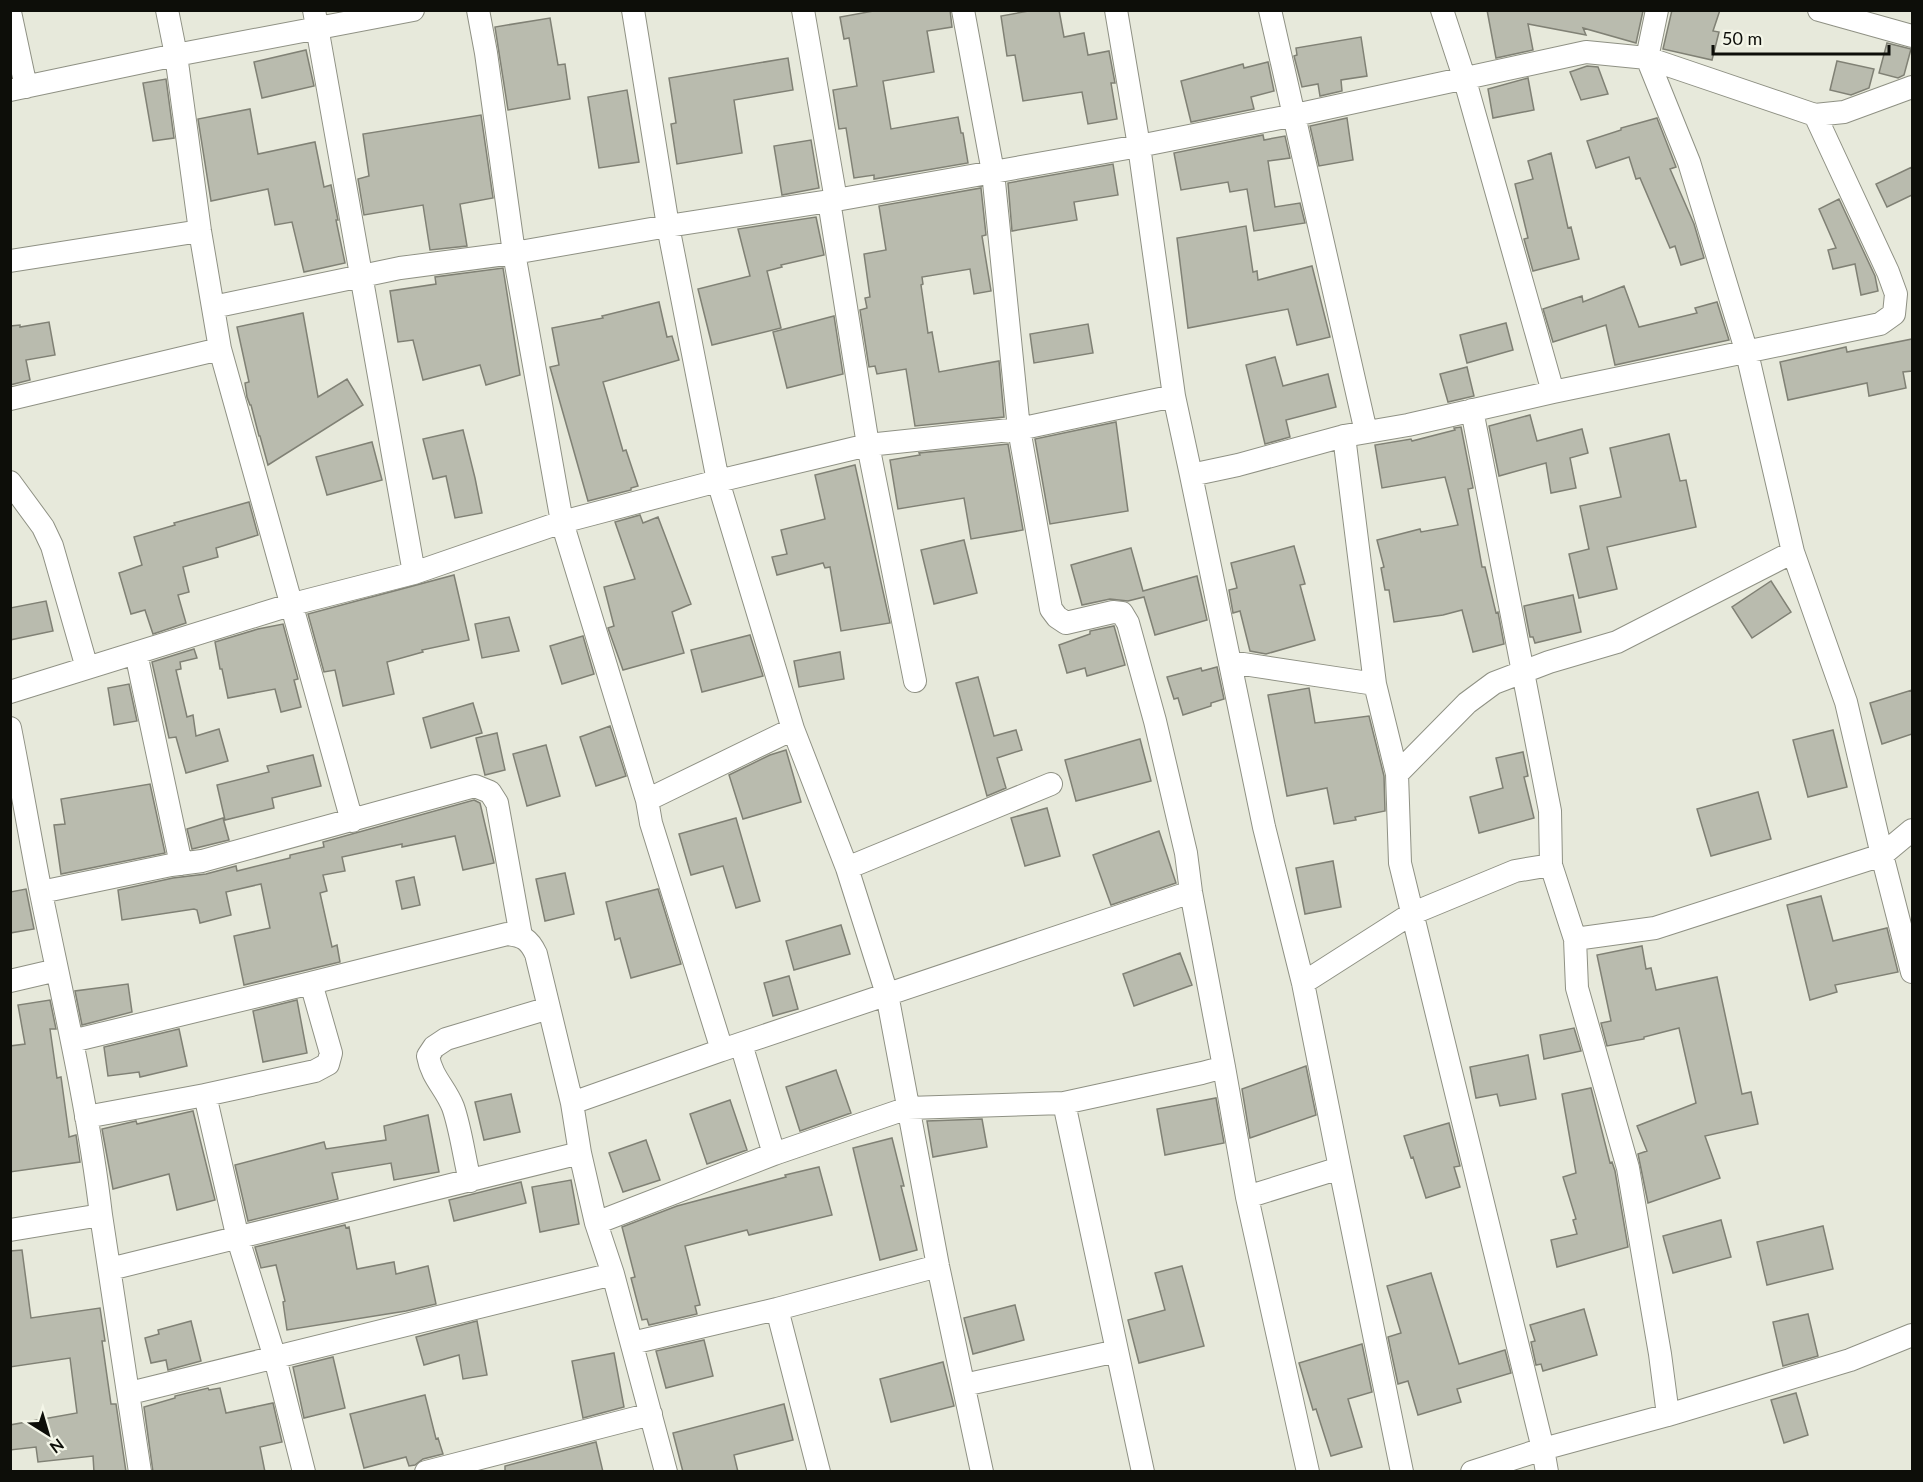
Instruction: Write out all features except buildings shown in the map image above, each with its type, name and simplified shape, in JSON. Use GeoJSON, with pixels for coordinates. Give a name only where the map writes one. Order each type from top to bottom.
{"type":"FeatureCollection","features":[{"type":"Feature","properties":{"kind":"street"},"geometry":{"type":"LineString","coordinates":[[167,10],[176,55],[200,231],[220,349],[352,821]]}},
{"type":"Feature","properties":{"kind":"street"},"geometry":{"type":"LineString","coordinates":[[10,12],[18,89],[176,55],[316,19],[413,10]]}},
{"type":"Feature","properties":{"kind":"street"},"geometry":{"type":"LineString","coordinates":[[478,10],[514,253],[562,522],[647,800],[651,823],[732,1047],[774,1154]]}},
{"type":"Feature","properties":{"kind":"street"},"geometry":{"type":"LineString","coordinates":[[633,10],[668,226],[717,481],[793,729],[847,868],[886,994],[938,1266],[982,1472]]}},
{"type":"Feature","properties":{"kind":"street"},"geometry":{"type":"LineString","coordinates":[[803,10],[868,445],[915,681]]}},
{"type":"Feature","properties":{"kind":"street"},"geometry":{"type":"LineString","coordinates":[[963,10],[993,172],[1019,429],[1051,609],[1066,623],[1113,612],[1122,613],[1128,624],[1163,754],[1186,853],[1191,892],[1247,1197],[1308,1472]]}},
{"type":"Feature","properties":{"kind":"street"},"geometry":{"type":"LineString","coordinates":[[1116,10],[1139,146],[1174,396],[1264,827],[1303,983],[1402,1472]]}},
{"type":"Feature","properties":{"kind":"street"},"geometry":{"type":"LineString","coordinates":[[1270,10],[1366,432]]}},
{"type":"Feature","properties":{"kind":"street"},"geometry":{"type":"LineString","coordinates":[[1442,10],[1464,77],[1553,392]]}},
{"type":"Feature","properties":{"kind":"street"},"geometry":{"type":"LineString","coordinates":[[1657,10],[1647,58],[1689,162],[1747,352],[1793,552],[1846,702],[1912,972]]}},
{"type":"Feature","properties":{"kind":"street"},"geometry":{"type":"LineString","coordinates":[[1819,10],[1912,36]]}},
{"type":"Feature","properties":{"kind":"street"},"geometry":{"type":"LineString","coordinates":[[316,19],[414,573]]}},
{"type":"Feature","properties":{"kind":"street"},"geometry":{"type":"LineString","coordinates":[[213,307],[400,268],[514,253],[1139,146],[1586,52],[1647,58],[1815,115],[1844,112],[1912,87]]}},
{"type":"Feature","properties":{"kind":"street"},"geometry":{"type":"LineString","coordinates":[[1191,476],[1344,436],[1408,425],[1553,392],[1880,324],[1894,314],[1896,294],[1815,115]]}},
{"type":"Feature","properties":{"kind":"street"},"geometry":{"type":"LineString","coordinates":[[10,261],[200,231]]}},
{"type":"Feature","properties":{"kind":"street"},"geometry":{"type":"LineString","coordinates":[[10,399],[220,349]]}},
{"type":"Feature","properties":{"kind":"street"},"geometry":{"type":"LineString","coordinates":[[10,692],[293,604],[414,573],[562,522],[717,481],[868,445],[1019,429],[1174,396]]}},
{"type":"Feature","properties":{"kind":"street"},"geometry":{"type":"LineString","coordinates":[[1472,410],[1550,811],[1551,865],[1575,939],[1577,988],[1628,1168],[1660,1354],[1668,1415]]}},
{"type":"Feature","properties":{"kind":"street"},"geometry":{"type":"LineString","coordinates":[[1344,436],[1375,684],[1397,774],[1400,863],[1547,1472]]}},
{"type":"Feature","properties":{"kind":"street"},"geometry":{"type":"LineString","coordinates":[[10,482],[43,527],[52,546],[87,668]]}},
{"type":"Feature","properties":{"kind":"street"},"geometry":{"type":"LineString","coordinates":[[1397,774],[1467,703],[1494,683],[1549,662],[1617,642],[1793,552]]}},
{"type":"Feature","properties":{"kind":"street"},"geometry":{"type":"LineString","coordinates":[[136,653],[181,864]]}},
{"type":"Feature","properties":{"kind":"street"},"geometry":{"type":"LineString","coordinates":[[1230,662],[1375,684]]}},
{"type":"Feature","properties":{"kind":"street"},"geometry":{"type":"LineString","coordinates":[[10,728],[96,1172],[140,1472]]}},
{"type":"Feature","properties":{"kind":"street"},"geometry":{"type":"LineString","coordinates":[[647,800],[793,729]]}},
{"type":"Feature","properties":{"kind":"street"},"geometry":{"type":"LineString","coordinates":[[847,868],[1051,784]]}},
{"type":"Feature","properties":{"kind":"street"},"geometry":{"type":"LineString","coordinates":[[41,892],[202,861],[475,786],[490,792],[497,803],[521,936]]}},
{"type":"Feature","properties":{"kind":"street"},"geometry":{"type":"LineString","coordinates":[[1575,939],[1655,928],[1882,855],[1912,830]]}},
{"type":"Feature","properties":{"kind":"street"},"geometry":{"type":"LineString","coordinates":[[1303,983],[1411,914],[1515,871],[1551,865]]}},
{"type":"Feature","properties":{"kind":"street"},"geometry":{"type":"LineString","coordinates":[[572,1103],[886,994],[1191,892]]}},
{"type":"Feature","properties":{"kind":"street"},"geometry":{"type":"LineString","coordinates":[[72,1041],[507,934],[521,936],[531,944],[536,954],[572,1103],[580,1153],[596,1223],[613,1274],[666,1472]]}},
{"type":"Feature","properties":{"kind":"street"},"geometry":{"type":"LineString","coordinates":[[10,981],[57,970]]}},
{"type":"Feature","properties":{"kind":"street"},"geometry":{"type":"LineString","coordinates":[[86,1117],[205,1095],[315,1071],[328,1064],[331,1053],[311,982]]}},
{"type":"Feature","properties":{"kind":"street"},"geometry":{"type":"LineString","coordinates":[[470,1181],[453,1109],[448,1096],[430,1069],[429,1056],[435,1047],[446,1039],[549,1008]]}},
{"type":"Feature","properties":{"kind":"street"},"geometry":{"type":"LineString","coordinates":[[596,1223],[774,1154],[908,1108],[1064,1103],[1224,1067]]}},
{"type":"Feature","properties":{"kind":"street"},"geometry":{"type":"LineString","coordinates":[[205,1095],[238,1239],[275,1358],[304,1472]]}},
{"type":"Feature","properties":{"kind":"street"},"geometry":{"type":"LineString","coordinates":[[1064,1103],[1143,1472]]}},
{"type":"Feature","properties":{"kind":"street"},"geometry":{"type":"LineString","coordinates":[[110,1269],[580,1153]]}},
{"type":"Feature","properties":{"kind":"street"},"geometry":{"type":"LineString","coordinates":[[1247,1197],[1340,1168]]}},
{"type":"Feature","properties":{"kind":"street"},"geometry":{"type":"LineString","coordinates":[[10,1230],[101,1215]]}},
{"type":"Feature","properties":{"kind":"street"},"geometry":{"type":"LineString","coordinates":[[632,1343],[777,1309],[938,1266]]}},
{"type":"Feature","properties":{"kind":"street"},"geometry":{"type":"LineString","coordinates":[[130,1393],[613,1274]]}},
{"type":"Feature","properties":{"kind":"street"},"geometry":{"type":"LineString","coordinates":[[777,1309],[819,1472]]}},
{"type":"Feature","properties":{"kind":"street"},"geometry":{"type":"LineString","coordinates":[[1472,1472],[1543,1449],[1668,1415],[1850,1360],[1912,1335]]}},
{"type":"Feature","properties":{"kind":"street"},"geometry":{"type":"LineString","coordinates":[[964,1385],[1117,1351]]}},
{"type":"Feature","properties":{"kind":"street"},"geometry":{"type":"LineString","coordinates":[[426,1472],[651,1414]]}}]}
